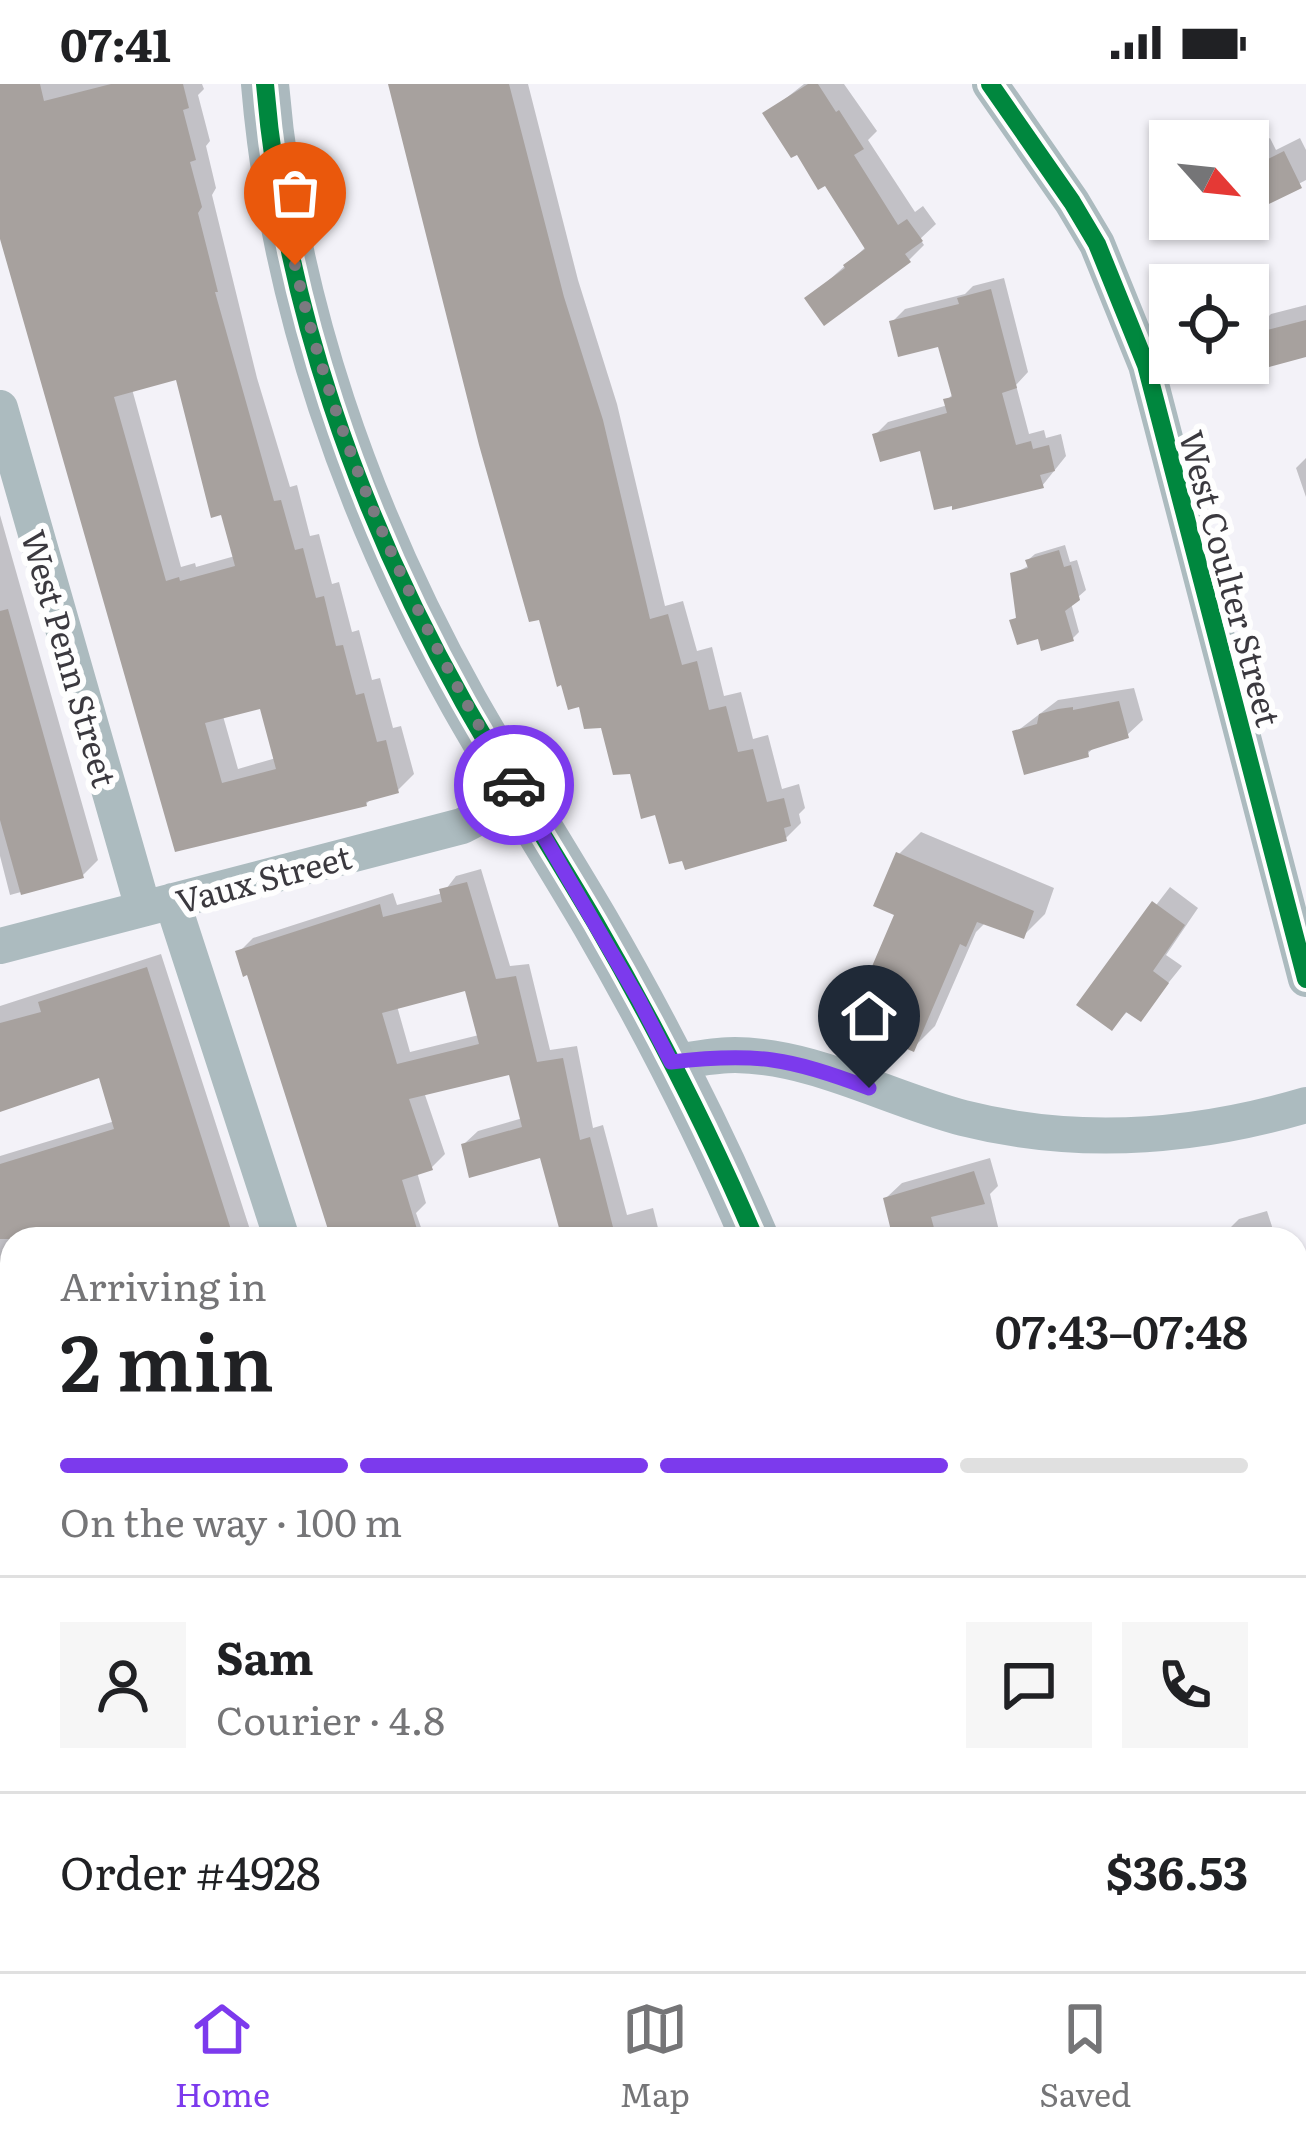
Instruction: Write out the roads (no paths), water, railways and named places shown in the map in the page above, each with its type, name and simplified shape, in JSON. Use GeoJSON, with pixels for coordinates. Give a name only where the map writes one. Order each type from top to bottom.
{"type":"FeatureCollection","features":[{"type":"Feature","properties":{"kind":"street"},"geometry":{"type":"LineString","coordinates":[[265,84],[287,231],[310,332],[369,506],[464,704],[628,981],[749,1227]]}},
{"type":"Feature","properties":{"kind":"street","name":"West Coulter Street"},"geometry":{"type":"LineString","coordinates":[[990,84],[1097,244],[1147,365],[1306,980]]}},
{"type":"Feature","properties":{"kind":"street","name":"West Penn Street"},"geometry":{"type":"LineString","coordinates":[[0,407],[158,904],[278,1227]]}},
{"type":"Feature","properties":{"kind":"street","name":"Vaux Street"},"geometry":{"type":"LineString","coordinates":[[0,946],[462,826],[520,796]]}},
{"type":"Feature","properties":{"kind":"street"},"geometry":{"type":"LineString","coordinates":[[671,1062],[730,1055],[791,1062],[966,1118],[1083,1135],[1191,1131],[1306,1106]]}}]}
